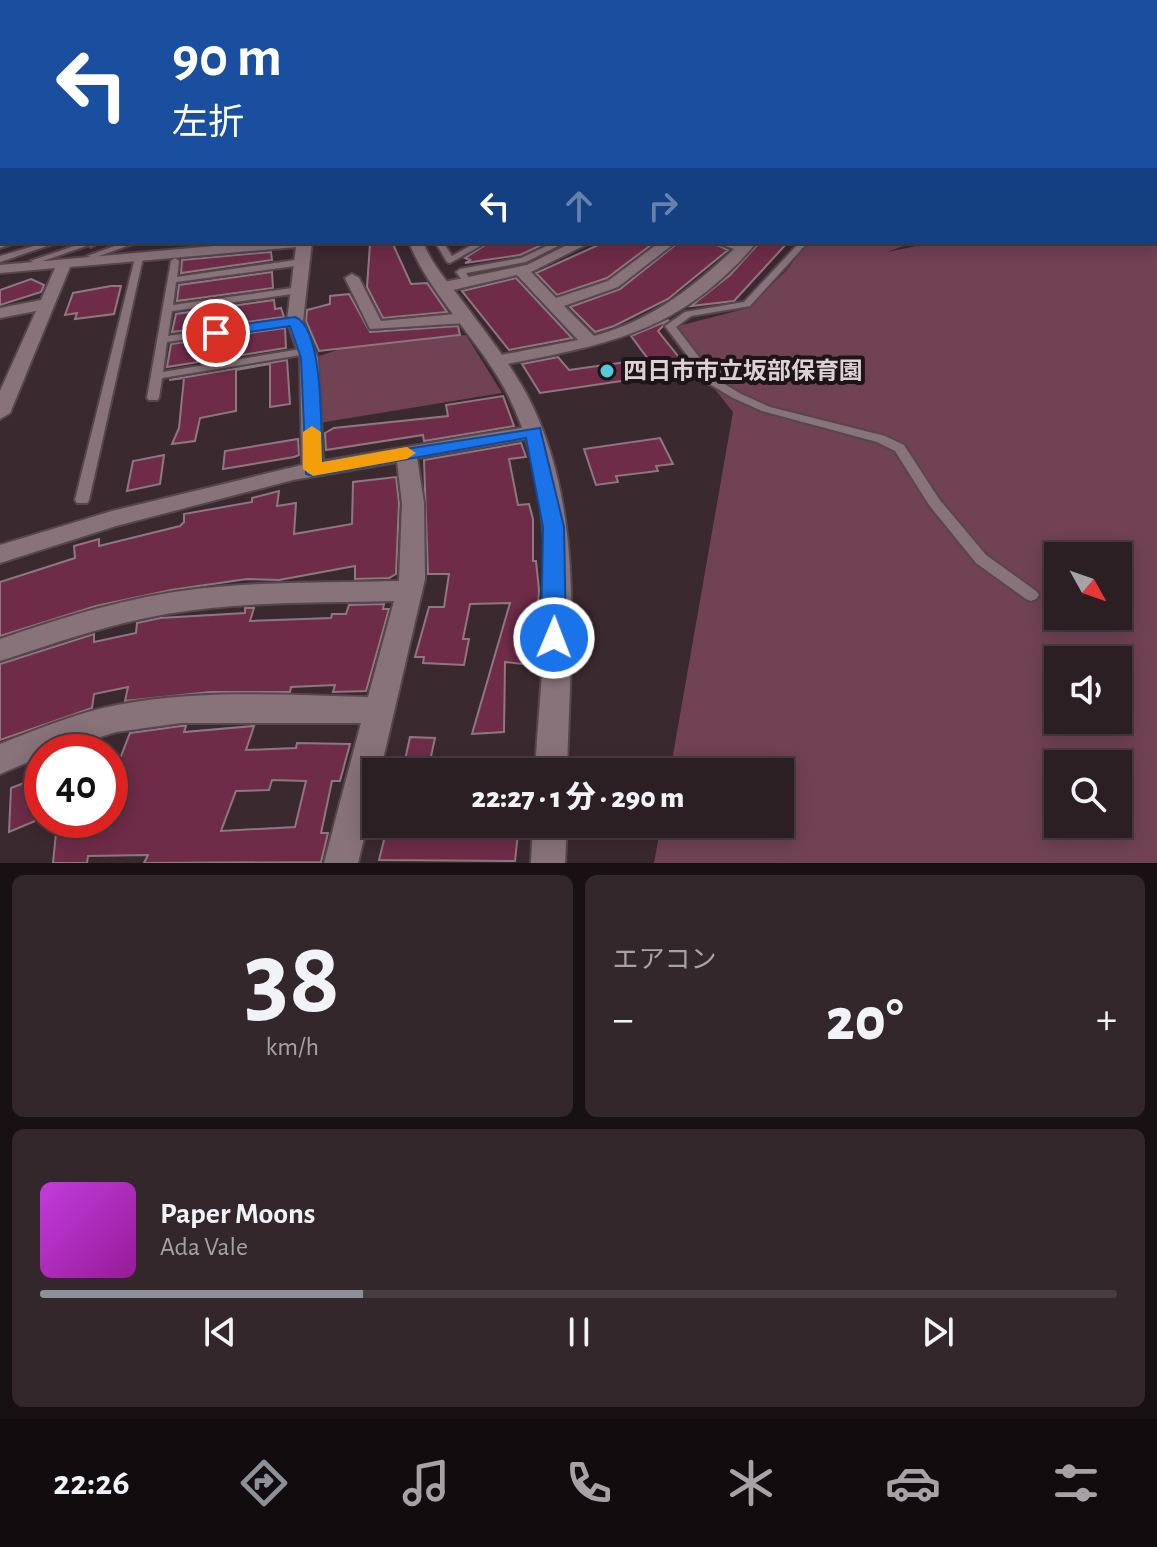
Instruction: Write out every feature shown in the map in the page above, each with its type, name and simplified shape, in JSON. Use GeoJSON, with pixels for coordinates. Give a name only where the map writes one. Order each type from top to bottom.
{"type":"FeatureCollection","features":[{"type":"Feature","properties":{"kind":"street"},"geometry":{"type":"LineString","coordinates":[[0,269],[139,258],[158,249],[256,244]]}},
{"type":"Feature","properties":{"kind":"street"},"geometry":{"type":"LineString","coordinates":[[304,244],[295,321],[307,351],[313,469]]}},
{"type":"Feature","properties":{"kind":"street"},"geometry":{"type":"LineString","coordinates":[[417,244],[497,361],[533,432],[549,495],[556,563],[551,758]]}},
{"type":"Feature","properties":{"kind":"street"},"geometry":{"type":"LineString","coordinates":[[444,287],[464,277],[520,270],[551,261],[581,244]]}},
{"type":"Feature","properties":{"kind":"street"},"geometry":{"type":"LineString","coordinates":[[554,304],[613,284],[666,244]]}},
{"type":"Feature","properties":{"kind":"street"},"geometry":{"type":"LineString","coordinates":[[497,361],[626,331],[670,311],[747,245]]}},
{"type":"Feature","properties":{"kind":"street"},"geometry":{"type":"LineString","coordinates":[[0,413],[64,265]]}},
{"type":"Feature","properties":{"kind":"street"},"geometry":{"type":"LineString","coordinates":[[520,270],[589,341]]}},
{"type":"Feature","properties":{"kind":"street"},"geometry":{"type":"LineString","coordinates":[[352,278],[376,326],[466,318]]}},
{"type":"Feature","properties":{"kind":"street"},"geometry":{"type":"LineString","coordinates":[[0,313],[46,304]]}},
{"type":"Feature","properties":{"kind":"street"},"geometry":{"type":"LineString","coordinates":[[0,554],[177,501],[313,469],[533,432]]}},
{"type":"Feature","properties":{"kind":"street"},"geometry":{"type":"LineString","coordinates":[[373,758],[380,710],[410,591],[414,537],[406,453]]}},
{"type":"Feature","properties":{"kind":"street"},"geometry":{"type":"LineString","coordinates":[[0,650],[113,615],[164,604],[228,597],[410,591]]}},
{"type":"Feature","properties":{"kind":"street"},"geometry":{"type":"LineString","coordinates":[[0,759],[65,733],[144,714],[199,709],[380,710]]}},
{"type":"Feature","properties":{"kind":"street"},"geometry":{"type":"LineString","coordinates":[[341,863],[362,799]]}},
{"type":"Feature","properties":{"kind":"street"},"geometry":{"type":"LineString","coordinates":[[548,863],[549,838]]}},
{"type":"Feature","properties":{"kind":"lane"},"geometry":{"type":"LineString","coordinates":[[0,259],[47,244]]}},
{"type":"Feature","properties":{"kind":"lane"},"geometry":{"type":"LineString","coordinates":[[34,261],[91,246],[112,244]]}},
{"type":"Feature","properties":{"kind":"lane"},"geometry":{"type":"LineString","coordinates":[[440,244],[464,277],[523,260],[558,244]]}},
{"type":"Feature","properties":{"kind":"lane"},"geometry":{"type":"LineString","coordinates":[[450,260],[479,244]]}},
{"type":"Feature","properties":{"kind":"lane"},"geometry":{"type":"LineString","coordinates":[[802,244],[747,304],[688,314],[670,326],[712,381],[737,396],[766,409],[881,439],[900,448],[934,502],[981,559],[1031,595]]}},
{"type":"Feature","properties":{"kind":"lane"},"geometry":{"type":"LineString","coordinates":[[82,500],[139,258]]}},
{"type":"Feature","properties":{"kind":"lane"},"geometry":{"type":"LineString","coordinates":[[153,398],[175,261]]}},
{"type":"Feature","properties":{"kind":"lane"},"geometry":{"type":"LineString","coordinates":[[172,280],[302,262]]}},
{"type":"Feature","properties":{"kind":"lane"},"geometry":{"type":"LineString","coordinates":[[167,309],[299,290]]}},
{"type":"Feature","properties":{"kind":"lane"},"geometry":{"type":"LineString","coordinates":[[162,340],[295,321]]}},
{"type":"Feature","properties":{"kind":"lane"},"geometry":{"type":"LineString","coordinates":[[157,376],[307,351]]}},
{"type":"Feature","properties":{"kind":"shaded area"},"geometry":{"type":"Polygon","coordinates":[[[806,244],[909,244],[887,252],[927,244],[1157,244],[1157,863],[654,863],[658,838],[794,838],[794,758],[672,758],[733,412],[667,329],[748,308],[786,271],[806,244]]]}},
{"type":"Feature","properties":{"kind":"shaded area"},"geometry":{"type":"Polygon","coordinates":[[[466,335],[502,393],[319,423],[316,357],[347,347],[466,335]]]}},
{"type":"Feature","properties":{"kind":"building"},"geometry":{"type":"Polygon","coordinates":[[[370,244],[393,244],[411,284],[427,283],[447,312],[383,318],[367,287],[370,244]]]}},
{"type":"Feature","properties":{"kind":"building"},"geometry":{"type":"Polygon","coordinates":[[[487,244],[544,244],[520,255],[465,263],[470,260],[465,258],[487,244]]]}},
{"type":"Feature","properties":{"kind":"building"},"geometry":{"type":"Polygon","coordinates":[[[601,244],[652,244],[607,278],[557,295],[536,273],[601,244]]]}},
{"type":"Feature","properties":{"kind":"building"},"geometry":{"type":"Polygon","coordinates":[[[676,244],[715,244],[728,250],[668,299],[614,326],[595,332],[570,307],[620,289],[676,244]]]}},
{"type":"Feature","properties":{"kind":"building"},"geometry":{"type":"Polygon","coordinates":[[[758,244],[786,244],[734,301],[691,306],[730,275],[758,244]]]}},
{"type":"Feature","properties":{"kind":"building"},"geometry":{"type":"Polygon","coordinates":[[[271,252],[272,260],[181,273],[182,260],[271,252]]]}},
{"type":"Feature","properties":{"kind":"building"},"geometry":{"type":"Polygon","coordinates":[[[272,272],[273,288],[177,301],[179,285],[272,272]]]}},
{"type":"Feature","properties":{"kind":"building"},"geometry":{"type":"Polygon","coordinates":[[[516,278],[572,338],[509,350],[462,291],[516,278]]]}},
{"type":"Feature","properties":{"kind":"building"},"geometry":{"type":"Polygon","coordinates":[[[31,279],[44,285],[41,292],[0,305],[0,290],[31,279]]]}},
{"type":"Feature","properties":{"kind":"building"},"geometry":{"type":"Polygon","coordinates":[[[121,286],[114,314],[75,319],[77,313],[65,315],[73,293],[121,286]]]}},
{"type":"Feature","properties":{"kind":"building"},"geometry":{"type":"Polygon","coordinates":[[[349,294],[370,332],[458,326],[460,335],[319,351],[306,321],[307,310],[330,304],[330,296],[349,294]]]}},
{"type":"Feature","properties":{"kind":"building"},"geometry":{"type":"Polygon","coordinates":[[[274,300],[275,309],[281,308],[284,317],[172,332],[176,314],[274,300]]]}},
{"type":"Feature","properties":{"kind":"building"},"geometry":{"type":"Polygon","coordinates":[[[669,320],[658,331],[690,371],[540,393],[522,364],[558,357],[569,370],[648,359],[631,336],[669,320]]]}},
{"type":"Feature","properties":{"kind":"building"},"geometry":{"type":"Polygon","coordinates":[[[285,328],[286,348],[167,367],[171,344],[285,328]]]}},
{"type":"Feature","properties":{"kind":"building"},"geometry":{"type":"Polygon","coordinates":[[[287,360],[290,404],[270,407],[270,364],[236,370],[236,411],[200,418],[195,441],[172,444],[179,428],[184,378],[169,380],[287,360]]]}},
{"type":"Feature","properties":{"kind":"building"},"geometry":{"type":"Polygon","coordinates":[[[503,396],[514,426],[424,441],[423,435],[326,450],[325,433],[334,428],[448,416],[446,405],[503,396]]]}},
{"type":"Feature","properties":{"kind":"building"},"geometry":{"type":"Polygon","coordinates":[[[660,438],[673,464],[656,466],[658,471],[616,476],[618,482],[596,485],[584,449],[660,438]]]}},
{"type":"Feature","properties":{"kind":"building"},"geometry":{"type":"Polygon","coordinates":[[[298,439],[299,455],[294,457],[223,469],[225,451],[298,439]]]}},
{"type":"Feature","properties":{"kind":"building"},"geometry":{"type":"Polygon","coordinates":[[[521,443],[526,457],[509,459],[518,505],[529,504],[533,519],[533,561],[536,561],[539,590],[537,616],[522,664],[505,662],[504,732],[472,734],[510,603],[470,604],[463,639],[469,639],[464,665],[423,663],[424,657],[415,657],[429,607],[444,607],[449,574],[428,574],[424,460],[521,443]]]}},
{"type":"Feature","properties":{"kind":"building"},"geometry":{"type":"Polygon","coordinates":[[[164,455],[160,484],[127,491],[133,461],[164,455]]]}},
{"type":"Feature","properties":{"kind":"building"},"geometry":{"type":"Polygon","coordinates":[[[396,477],[399,503],[396,574],[389,578],[355,579],[355,566],[279,580],[247,579],[171,590],[96,606],[0,636],[0,582],[75,558],[74,546],[99,539],[99,546],[180,526],[184,522],[184,514],[252,502],[252,498],[279,491],[277,506],[296,503],[294,534],[352,524],[353,482],[396,477]]]}},
{"type":"Feature","properties":{"kind":"building"},"geometry":{"type":"Polygon","coordinates":[[[384,604],[383,609],[389,609],[366,691],[333,692],[335,685],[291,687],[290,692],[210,692],[125,701],[128,687],[94,694],[92,708],[0,740],[0,664],[94,634],[94,642],[136,633],[137,623],[160,618],[245,613],[245,608],[254,608],[250,621],[331,618],[332,614],[346,614],[349,605],[384,604]]]}},
{"type":"Feature","properties":{"kind":"building"},"geometry":{"type":"Polygon","coordinates":[[[181,726],[186,726],[184,732],[254,726],[246,750],[296,748],[297,743],[350,744],[340,781],[332,781],[321,833],[328,833],[321,862],[144,863],[148,855],[88,856],[87,863],[53,863],[56,838],[128,838],[130,733],[181,726]],[[272,780],[269,790],[236,791],[221,831],[295,827],[306,781],[272,780]]]}},
{"type":"Feature","properties":{"kind":"building"},"geometry":{"type":"Polygon","coordinates":[[[410,737],[435,738],[431,758],[405,758],[410,737]]]}},
{"type":"Feature","properties":{"kind":"building"},"geometry":{"type":"Polygon","coordinates":[[[24,783],[24,826],[9,832],[11,788],[24,783]]]}},
{"type":"Feature","properties":{"kind":"building"},"geometry":{"type":"Polygon","coordinates":[[[384,838],[517,838],[515,861],[379,860],[384,838]]]}},
{"type":"Feature","properties":{"kind":"slow traffic"},"geometry":{"type":"LineString","coordinates":[[312,432],[313,469],[407,453]]}},
{"type":"Feature","properties":{"kind":"place","name":"四日市市立坂部保育園"},"geometry":{"type":"Point","coordinates":[607,371]}},
{"type":"Feature","properties":{"kind":"route"},"geometry":{"type":"LineString","coordinates":[[216,333],[295,321],[309,358],[313,469],[533,432],[543,463],[554,527],[554,638]]}}]}
